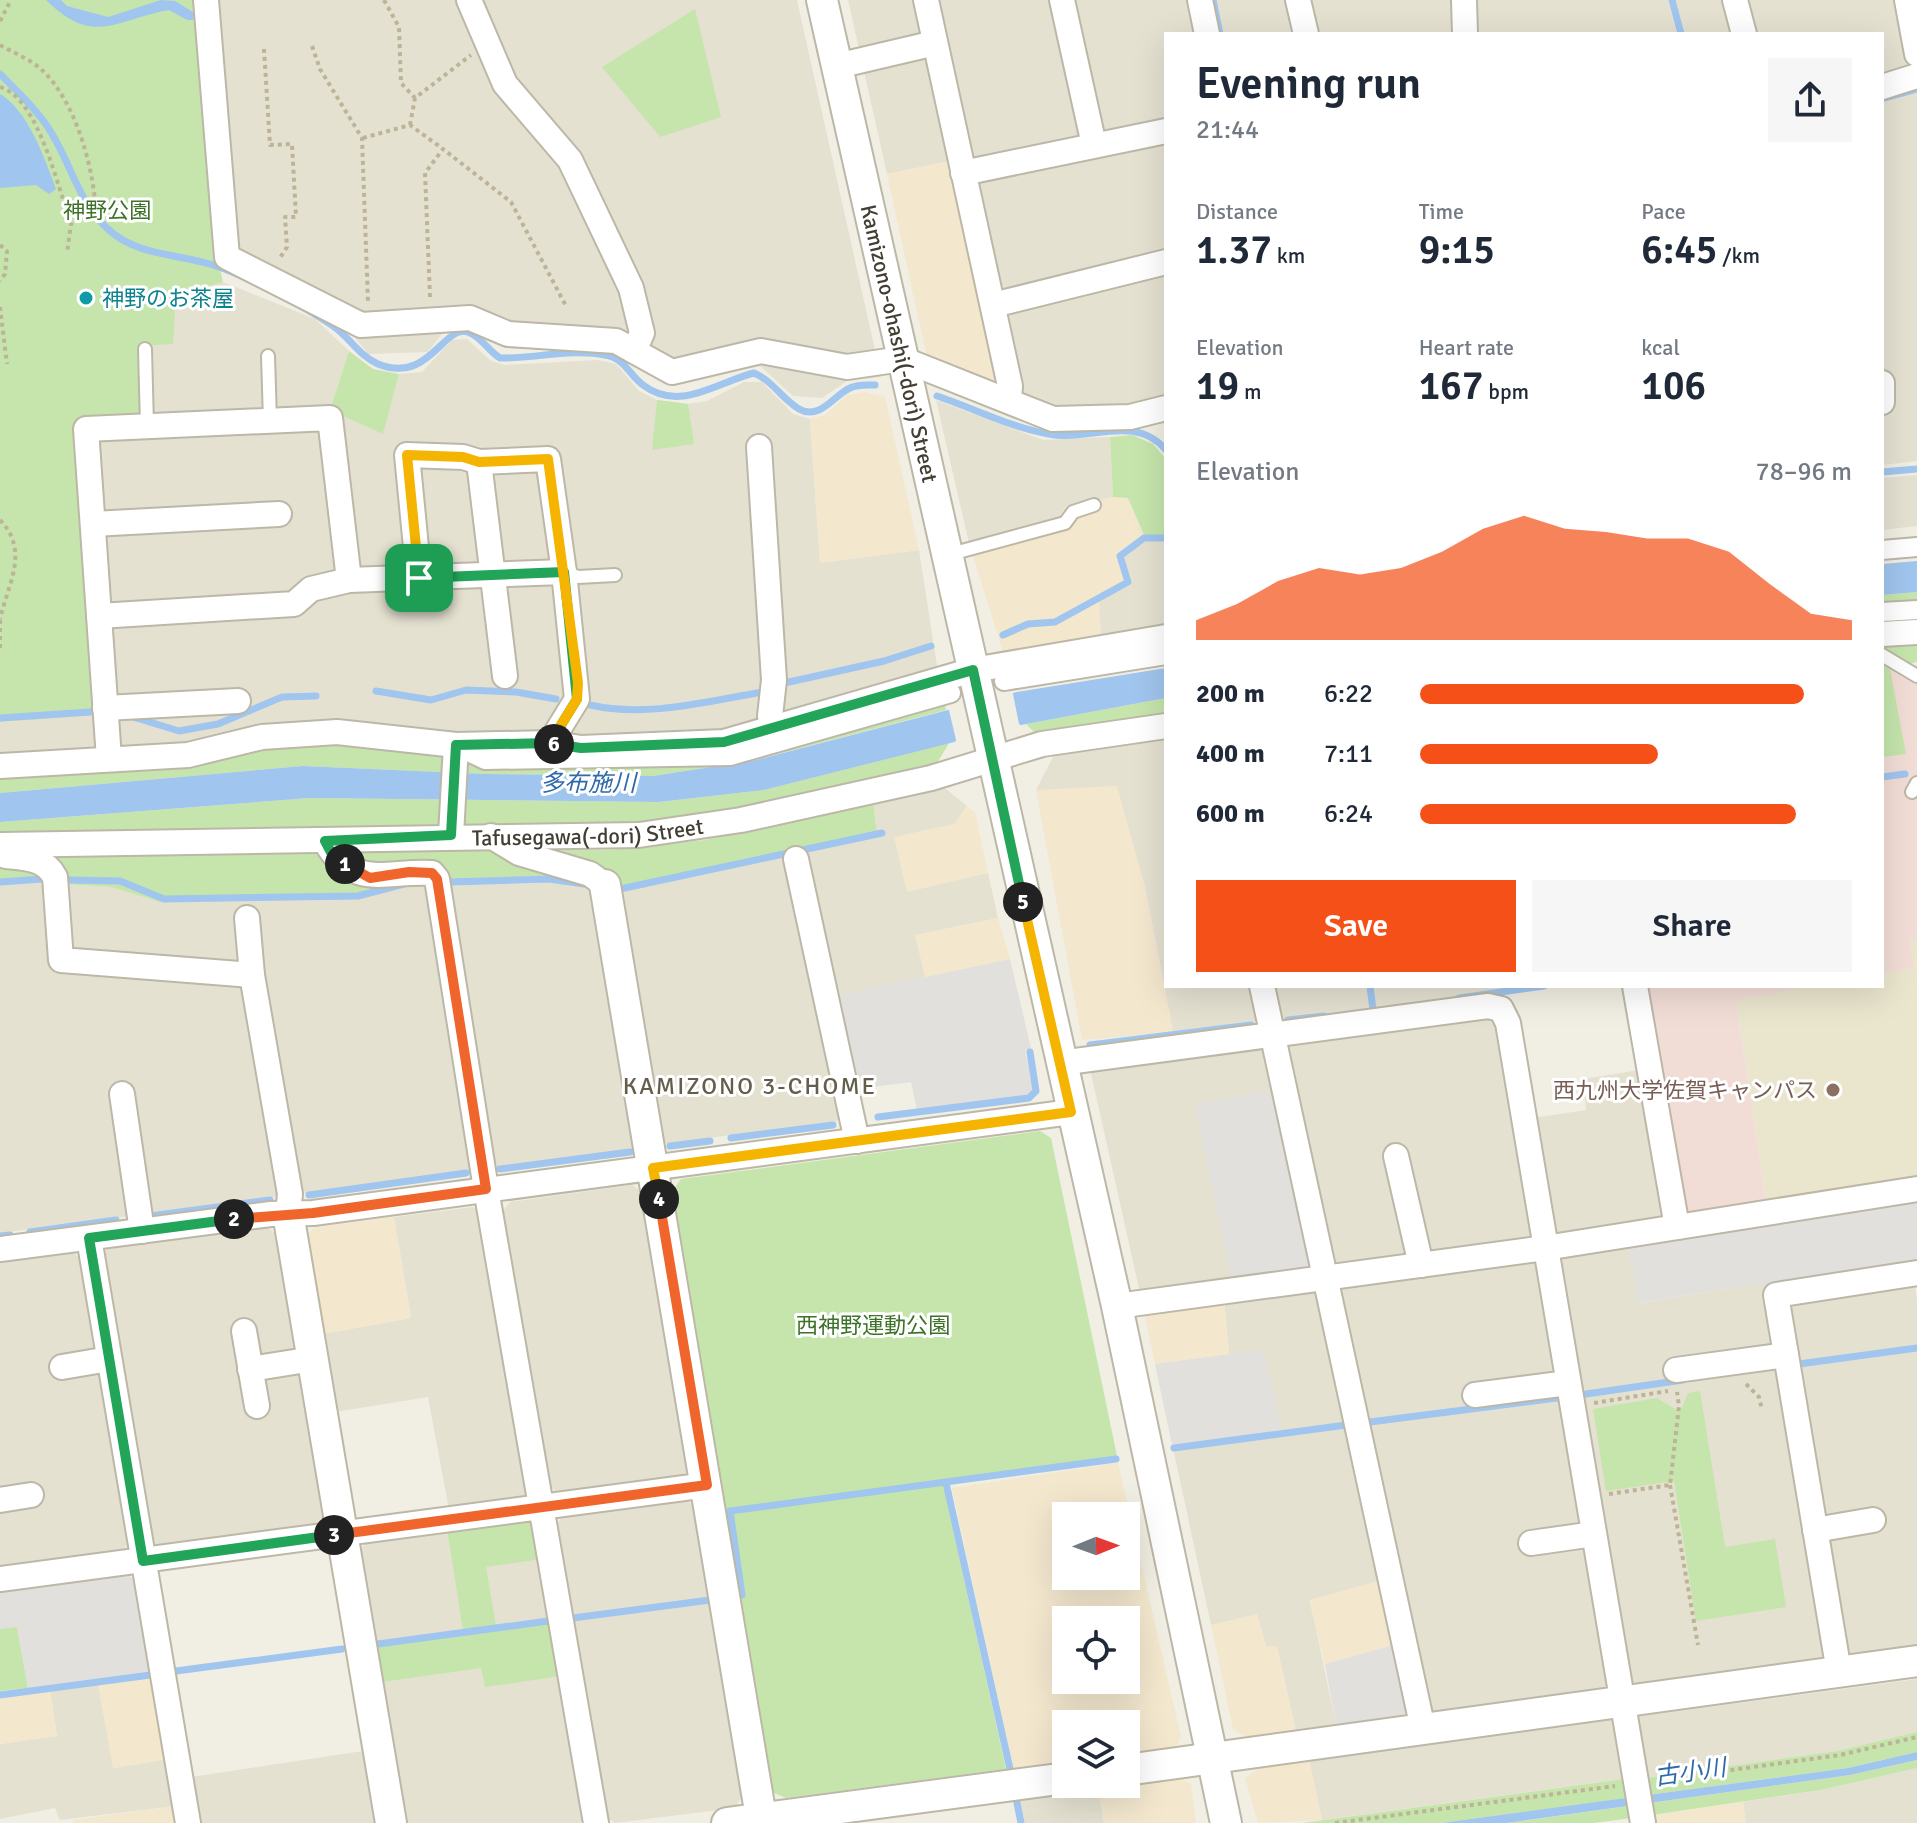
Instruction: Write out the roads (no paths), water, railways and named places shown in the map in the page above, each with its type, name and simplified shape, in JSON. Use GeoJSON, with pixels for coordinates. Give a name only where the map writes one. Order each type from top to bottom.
{"type":"FeatureCollection","features":[{"type":"Feature","properties":{"kind":"street"},"geometry":{"type":"LineString","coordinates":[[206,0],[215,77],[223,250],[227,257],[361,325],[470,318],[508,334],[616,341],[672,372],[761,351],[847,367],[902,359],[1053,419],[1130,417],[1164,408]]}},
{"type":"Feature","properties":{"kind":"street"},"geometry":{"type":"LineString","coordinates":[[469,0],[505,84],[570,160],[631,288],[642,333],[634,351]]}},
{"type":"Feature","properties":{"kind":"street","name":"Kamizono-ohashi(-dori) Street"},"geometry":{"type":"LineString","coordinates":[[822,0],[989,752],[1117,1306],[1226,1823]]}},
{"type":"Feature","properties":{"kind":"street"},"geometry":{"type":"LineString","coordinates":[[926,0],[1010,386],[1009,401]]}},
{"type":"Feature","properties":{"kind":"street"},"geometry":{"type":"LineString","coordinates":[[1062,0],[1094,145]]}},
{"type":"Feature","properties":{"kind":"street"},"geometry":{"type":"LineString","coordinates":[[1200,0],[1207,32]]}},
{"type":"Feature","properties":{"kind":"street"},"geometry":{"type":"LineString","coordinates":[[1298,0],[1306,32]]}},
{"type":"Feature","properties":{"kind":"street"},"geometry":{"type":"LineString","coordinates":[[1464,0],[1465,32]]}},
{"type":"Feature","properties":{"kind":"street"},"geometry":{"type":"LineString","coordinates":[[1735,0],[1743,32]]}},
{"type":"Feature","properties":{"kind":"street"},"geometry":{"type":"LineString","coordinates":[[1907,0],[1917,54]]}},
{"type":"Feature","properties":{"kind":"street"},"geometry":{"type":"LineString","coordinates":[[837,66],[935,43]]}},
{"type":"Feature","properties":{"kind":"street"},"geometry":{"type":"LineString","coordinates":[[1884,86],[1917,76]]}},
{"type":"Feature","properties":{"kind":"street"},"geometry":{"type":"LineString","coordinates":[[963,173],[1164,131]]}},
{"type":"Feature","properties":{"kind":"street"},"geometry":{"type":"LineString","coordinates":[[993,305],[1164,262]]}},
{"type":"Feature","properties":{"kind":"street"},"geometry":{"type":"LineString","coordinates":[[109,759],[86,429],[330,418],[349,580]]}},
{"type":"Feature","properties":{"kind":"street"},"geometry":{"type":"LineString","coordinates":[[759,447],[774,680],[770,716],[774,728]]}},
{"type":"Feature","properties":{"kind":"street"},"geometry":{"type":"LineString","coordinates":[[419,578],[407,455],[463,457],[479,462],[548,459],[577,699],[550,743]]}},
{"type":"Feature","properties":{"kind":"street"},"geometry":{"type":"LineString","coordinates":[[479,462],[505,676]]}},
{"type":"Feature","properties":{"kind":"street"},"geometry":{"type":"LineString","coordinates":[[93,524],[279,514]]}},
{"type":"Feature","properties":{"kind":"street"},"geometry":{"type":"LineString","coordinates":[[1884,550],[1917,547]]}},
{"type":"Feature","properties":{"kind":"street"},"geometry":{"type":"LineString","coordinates":[[99,616],[294,604],[311,589],[349,580],[564,572]]}},
{"type":"Feature","properties":{"kind":"street"},"geometry":{"type":"LineString","coordinates":[[1884,612],[1917,610]]}},
{"type":"Feature","properties":{"kind":"street"},"geometry":{"type":"LineString","coordinates":[[1884,634],[1917,632]]}},
{"type":"Feature","properties":{"kind":"street"},"geometry":{"type":"LineString","coordinates":[[0,766],[188,755],[262,737],[337,732],[456,745],[550,743],[581,748],[724,742],[1164,637]]}},
{"type":"Feature","properties":{"kind":"street"},"geometry":{"type":"LineString","coordinates":[[456,745],[485,760],[730,756],[976,683],[1164,655]]}},
{"type":"Feature","properties":{"kind":"street"},"geometry":{"type":"LineString","coordinates":[[105,708],[238,701]]}},
{"type":"Feature","properties":{"kind":"street","name":"Tafusegawa(-dori) Street"},"geometry":{"type":"LineString","coordinates":[[0,845],[325,841],[451,835],[639,835],[741,820],[931,778],[989,752],[1164,726]]}},
{"type":"Feature","properties":{"kind":"street"},"geometry":{"type":"LineString","coordinates":[[451,835],[456,745]]}},
{"type":"Feature","properties":{"kind":"street"},"geometry":{"type":"LineString","coordinates":[[491,836],[519,853],[590,874],[605,885],[762,1821]]}},
{"type":"Feature","properties":{"kind":"street"},"geometry":{"type":"LineString","coordinates":[[325,841],[334,858],[370,878],[409,872],[432,873],[437,879],[486,1189],[596,1823]]}},
{"type":"Feature","properties":{"kind":"street"},"geometry":{"type":"LineString","coordinates":[[0,855],[34,859],[50,869],[55,877],[61,960],[252,975]]}},
{"type":"Feature","properties":{"kind":"street"},"geometry":{"type":"LineString","coordinates":[[796,859],[857,1141]]}},
{"type":"Feature","properties":{"kind":"street"},"geometry":{"type":"LineString","coordinates":[[0,872],[50,869]]}},
{"type":"Feature","properties":{"kind":"street"},"geometry":{"type":"LineString","coordinates":[[247,918],[252,975],[290,1194],[288,1213],[391,1823]]}},
{"type":"Feature","properties":{"kind":"street"},"geometry":{"type":"LineString","coordinates":[[1262,988],[1423,1729]]}},
{"type":"Feature","properties":{"kind":"street"},"geometry":{"type":"LineString","coordinates":[[1635,988],[1677,1227]]}},
{"type":"Feature","properties":{"kind":"street"},"geometry":{"type":"LineString","coordinates":[[1060,1063],[1488,1006],[1501,1009],[1508,1023],[1640,1808]]}},
{"type":"Feature","properties":{"kind":"street"},"geometry":{"type":"LineString","coordinates":[[122,1094],[142,1231]]}},
{"type":"Feature","properties":{"kind":"street"},"geometry":{"type":"LineString","coordinates":[[0,1249],[653,1168],[1071,1112]]}},
{"type":"Feature","properties":{"kind":"street"},"geometry":{"type":"LineString","coordinates":[[1396,1156],[1421,1265]]}},
{"type":"Feature","properties":{"kind":"street"},"geometry":{"type":"LineString","coordinates":[[1117,1306],[1545,1248],[1917,1189]]}},
{"type":"Feature","properties":{"kind":"street"},"geometry":{"type":"LineString","coordinates":[[89,1238],[188,1823]]}},
{"type":"Feature","properties":{"kind":"street"},"geometry":{"type":"LineString","coordinates":[[1839,1672],[1776,1295],[1917,1273]]}},
{"type":"Feature","properties":{"kind":"street"},"geometry":{"type":"LineString","coordinates":[[244,1331],[257,1406]]}},
{"type":"Feature","properties":{"kind":"street"},"geometry":{"type":"LineString","coordinates":[[1676,1380],[1786,1355]]}},
{"type":"Feature","properties":{"kind":"street"},"geometry":{"type":"LineString","coordinates":[[62,1367],[109,1359]]}},
{"type":"Feature","properties":{"kind":"street"},"geometry":{"type":"LineString","coordinates":[[250,1369],[313,1359]]}},
{"type":"Feature","properties":{"kind":"street"},"geometry":{"type":"LineString","coordinates":[[1475,1395],[1568,1383]]}},
{"type":"Feature","properties":{"kind":"street"},"geometry":{"type":"LineString","coordinates":[[0,1579],[707,1485]]}},
{"type":"Feature","properties":{"kind":"street"},"geometry":{"type":"LineString","coordinates":[[0,1500],[31,1495]]}},
{"type":"Feature","properties":{"kind":"street"},"geometry":{"type":"LineString","coordinates":[[1815,1530],[1873,1520]]}},
{"type":"Feature","properties":{"kind":"street"},"geometry":{"type":"LineString","coordinates":[[1531,1543],[1594,1534]]}},
{"type":"Feature","properties":{"kind":"street"},"geometry":{"type":"LineString","coordinates":[[1140,1768],[1917,1661]]}},
{"type":"Feature","properties":{"kind":"street"},"geometry":{"type":"LineString","coordinates":[[727,1823],[762,1821],[1052,1780]]}},
{"type":"Feature","properties":{"kind":"lane"},"geometry":{"type":"LineString","coordinates":[[145,349],[147,426]]}},
{"type":"Feature","properties":{"kind":"lane"},"geometry":{"type":"LineString","coordinates":[[268,356],[270,421]]}},
{"type":"Feature","properties":{"kind":"lane"},"geometry":{"type":"LineString","coordinates":[[947,555],[1065,523],[1073,512],[1094,505]]}},
{"type":"Feature","properties":{"kind":"lane"},"geometry":{"type":"LineString","coordinates":[[564,572],[578,577],[615,575]]}},
{"type":"Feature","properties":{"kind":"lane"},"geometry":{"type":"LineString","coordinates":[[1884,656],[1917,676]]}},
{"type":"Feature","properties":{"kind":"water"},"geometry":{"type":"Polygon","coordinates":[[[46,0],[61,0],[67,6],[108,17],[161,0],[175,1],[193,12],[195,20],[187,20],[169,10],[119,24],[92,26],[78,23],[46,0]]]}},
{"type":"Feature","properties":{"kind":"water"},"geometry":{"type":"Polygon","coordinates":[[[0,94],[19,111],[34,136],[56,189],[49,194],[36,185],[0,188],[0,94]]]}},
{"type":"Feature","properties":{"kind":"water"},"geometry":{"type":"Polygon","coordinates":[[[1917,561],[1917,592],[1884,595],[1884,564],[1917,561]]]}},
{"type":"Feature","properties":{"kind":"water","name":"多布施川"},"geometry":{"type":"Polygon","coordinates":[[[1164,668],[1164,698],[1026,724],[764,790],[659,802],[310,798],[0,822],[0,793],[303,766],[485,774],[653,776],[756,760],[1017,692],[1164,668]]]}},
{"type":"Feature","properties":{"kind":"water"},"geometry":{"type":"Polygon","coordinates":[[[1917,1752],[1917,1760],[1850,1775],[1507,1823],[1441,1823],[1848,1768],[1917,1752]]]}},
{"type":"Feature","properties":{"kind":"waterway"},"geometry":{"type":"LineString","coordinates":[[1213,0],[1220,32]]}},
{"type":"Feature","properties":{"kind":"waterway"},"geometry":{"type":"LineString","coordinates":[[1672,0],[1680,32]]}},
{"type":"Feature","properties":{"kind":"waterway"},"geometry":{"type":"LineString","coordinates":[[0,74],[45,123],[81,194],[110,231],[146,250],[200,261],[260,285],[325,321],[378,364],[396,368],[412,366],[462,331],[472,334],[500,358],[579,353],[612,357],[643,385],[671,396],[698,393],[754,373],[799,409],[814,412],[850,388],[875,385]]}},
{"type":"Feature","properties":{"kind":"waterway"},"geometry":{"type":"LineString","coordinates":[[1884,98],[1917,89]]}},
{"type":"Feature","properties":{"kind":"waterway"},"geometry":{"type":"LineString","coordinates":[[937,396],[1035,431],[1064,435],[1126,431],[1154,439],[1164,448]]}},
{"type":"Feature","properties":{"kind":"waterway"},"geometry":{"type":"LineString","coordinates":[[1884,472],[1917,469]]}},
{"type":"Feature","properties":{"kind":"waterway"},"geometry":{"type":"LineString","coordinates":[[1003,635],[1028,624],[1055,622],[1128,582],[1120,556],[1144,538],[1164,538]]}},
{"type":"Feature","properties":{"kind":"waterway"},"geometry":{"type":"LineString","coordinates":[[780,684],[884,661],[931,646]]}},
{"type":"Feature","properties":{"kind":"waterway"},"geometry":{"type":"LineString","coordinates":[[376,691],[431,700],[466,690],[516,692],[556,699]]}},
{"type":"Feature","properties":{"kind":"waterway"},"geometry":{"type":"LineString","coordinates":[[590,705],[612,709],[655,709],[763,692]]}},
{"type":"Feature","properties":{"kind":"waterway"},"geometry":{"type":"LineString","coordinates":[[130,716],[179,731],[218,724],[282,697],[316,696]]}},
{"type":"Feature","properties":{"kind":"waterway"},"geometry":{"type":"LineString","coordinates":[[0,718],[90,712]]}},
{"type":"Feature","properties":{"kind":"waterway"},"geometry":{"type":"LineString","coordinates":[[1884,777],[1905,774]]}},
{"type":"Feature","properties":{"kind":"waterway"},"geometry":{"type":"LineString","coordinates":[[620,889],[882,833]]}},
{"type":"Feature","properties":{"kind":"waterway"},"geometry":{"type":"LineString","coordinates":[[0,882],[43,879]]}},
{"type":"Feature","properties":{"kind":"waterway"},"geometry":{"type":"LineString","coordinates":[[449,882],[549,879],[584,884]]}},
{"type":"Feature","properties":{"kind":"waterway"},"geometry":{"type":"LineString","coordinates":[[70,880],[120,881],[164,899],[358,896],[404,884]]}},
{"type":"Feature","properties":{"kind":"waterway"},"geometry":{"type":"LineString","coordinates":[[1370,988],[1373,1010]]}},
{"type":"Feature","properties":{"kind":"waterway"},"geometry":{"type":"LineString","coordinates":[[1459,998],[1530,988]]}},
{"type":"Feature","properties":{"kind":"waterway"},"geometry":{"type":"LineString","coordinates":[[1288,1020],[1324,1016]]}},
{"type":"Feature","properties":{"kind":"waterway"},"geometry":{"type":"LineString","coordinates":[[1090,1045],[1251,1025]]}},
{"type":"Feature","properties":{"kind":"waterway"},"geometry":{"type":"LineString","coordinates":[[878,1117],[1029,1098],[1036,1091],[1030,1052]]}},
{"type":"Feature","properties":{"kind":"waterway"},"geometry":{"type":"LineString","coordinates":[[731,1138],[833,1125]]}},
{"type":"Feature","properties":{"kind":"waterway"},"geometry":{"type":"LineString","coordinates":[[670,1146],[710,1141]]}},
{"type":"Feature","properties":{"kind":"waterway"},"geometry":{"type":"LineString","coordinates":[[500,1169],[630,1152]]}},
{"type":"Feature","properties":{"kind":"waterway"},"geometry":{"type":"LineString","coordinates":[[309,1195],[466,1173]]}},
{"type":"Feature","properties":{"kind":"waterway"},"geometry":{"type":"LineString","coordinates":[[150,1216],[270,1200]]}},
{"type":"Feature","properties":{"kind":"waterway"},"geometry":{"type":"LineString","coordinates":[[30,1232],[116,1220]]}},
{"type":"Feature","properties":{"kind":"waterway"},"geometry":{"type":"LineString","coordinates":[[0,1236],[10,1235]]}},
{"type":"Feature","properties":{"kind":"waterway"},"geometry":{"type":"LineString","coordinates":[[1799,1364],[1917,1348]]}},
{"type":"Feature","properties":{"kind":"waterway"},"geometry":{"type":"LineString","coordinates":[[1586,1394],[1683,1380]]}},
{"type":"Feature","properties":{"kind":"waterway"},"geometry":{"type":"LineString","coordinates":[[1370,1422],[1557,1398]]}},
{"type":"Feature","properties":{"kind":"waterway"},"geometry":{"type":"LineString","coordinates":[[1174,1448],[1346,1425]]}},
{"type":"Feature","properties":{"kind":"waterway"},"geometry":{"type":"LineString","coordinates":[[742,1595],[730,1511],[1116,1459]]}},
{"type":"Feature","properties":{"kind":"waterway"},"geometry":{"type":"LineString","coordinates":[[946,1483],[1010,1769]]}},
{"type":"Feature","properties":{"kind":"waterway"},"geometry":{"type":"LineString","coordinates":[[573,1618],[710,1600]]}},
{"type":"Feature","properties":{"kind":"waterway"},"geometry":{"type":"LineString","coordinates":[[378,1644],[548,1621]]}},
{"type":"Feature","properties":{"kind":"waterway"},"geometry":{"type":"LineString","coordinates":[[176,1671],[342,1649]]}},
{"type":"Feature","properties":{"kind":"waterway"},"geometry":{"type":"LineString","coordinates":[[0,1695],[150,1675]]}},
{"type":"Feature","properties":{"kind":"waterway"},"geometry":{"type":"LineString","coordinates":[[1016,1798],[1021,1823]]}},
{"type":"Feature","properties":{"kind":"place","name":"神野のお茶屋"},"geometry":{"type":"Point","coordinates":[86,298]}},
{"type":"Feature","properties":{"kind":"place","name":"西九州大学佐賀キャンパス"},"geometry":{"type":"Point","coordinates":[1833,1090]}},
{"type":"Feature","properties":{"kind":"district","name":"KAMIZONO 3-CHOME"},"geometry":{"type":"Point","coordinates":[750,1086]}},
{"type":"Feature","properties":{"kind":"park label","name":"神野公園"},"geometry":{"type":"Point","coordinates":[107,210]}},
{"type":"Feature","properties":{"kind":"park label","name":"西神野運動公園"},"geometry":{"type":"Point","coordinates":[873,1325]}},
{"type":"Feature","properties":{"kind":"water label","name":"古小川"},"geometry":{"type":"Point","coordinates":[1690,1772]}}]}
